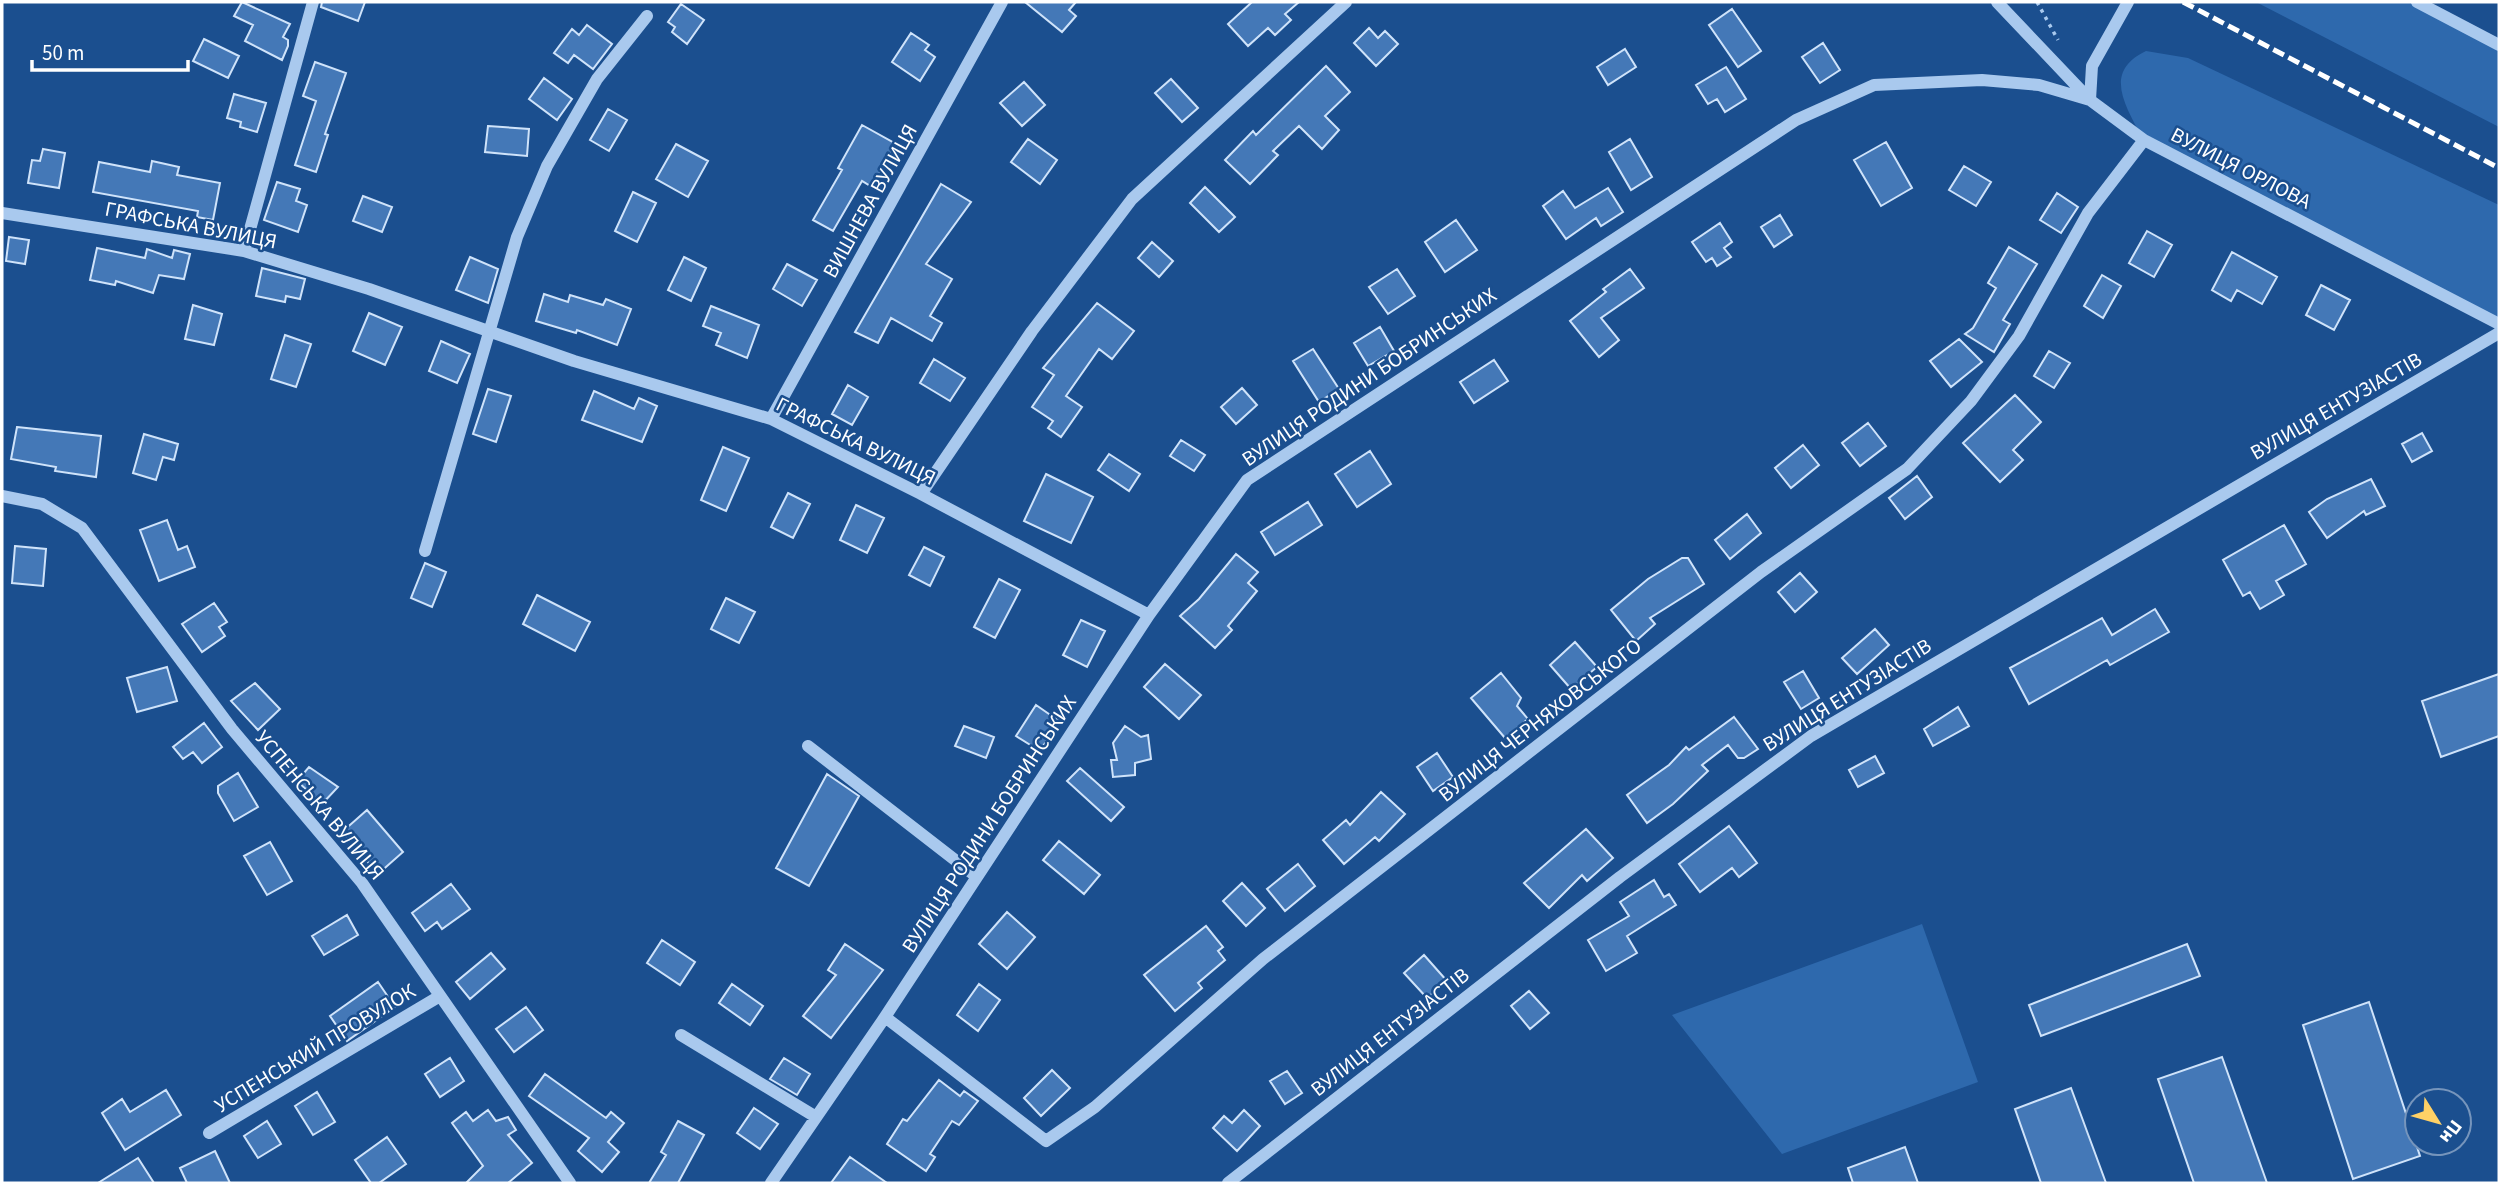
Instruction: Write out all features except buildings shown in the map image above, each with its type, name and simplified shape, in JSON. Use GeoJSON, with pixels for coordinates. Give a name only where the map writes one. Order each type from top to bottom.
{"type":"FeatureCollection","features":[{"type":"Feature","properties":{"kind":"street"},"geometry":{"type":"LineString","coordinates":[[244,251],[313,2]]}},
{"type":"Feature","properties":{"kind":"street","name":"ВИШНЕВА ВУЛИЦЯ"},"geometry":{"type":"LineString","coordinates":[[771,419],[1002,2]]}},
{"type":"Feature","properties":{"kind":"street"},"geometry":{"type":"LineString","coordinates":[[921,494],[1032,331],[1132,199],[1346,2]]}},
{"type":"Feature","properties":{"kind":"street","name":"ВУЛИЦЯ ОРЛОВА"},"geometry":{"type":"LineString","coordinates":[[1997,2],[2090,100],[2144,140],[2499,324]]}},
{"type":"Feature","properties":{"kind":"street"},"geometry":{"type":"LineString","coordinates":[[2090,100],[2092,66],[2128,2]]}},
{"type":"Feature","properties":{"kind":"street"},"geometry":{"type":"LineString","coordinates":[[2417,2],[2499,45]]}},
{"type":"Feature","properties":{"kind":"street"},"geometry":{"type":"LineString","coordinates":[[425,551],[517,237],[547,166],[597,79],[647,16]]}},
{"type":"Feature","properties":{"kind":"street","name":"ВУЛИЦЯ РОДИНИ БОБРИНСЬКИХ"},"geometry":{"type":"LineString","coordinates":[[771,1183],[885,1017],[1149,615],[1247,480],[1797,120],[1874,85],[1982,80],[2039,85],[2090,100]]}},
{"type":"Feature","properties":{"kind":"street","name":"ВУЛИЦЯ ЧЕРНЯХОВСЬКОГО"},"geometry":{"type":"LineString","coordinates":[[885,1017],[1046,1141],[1095,1107],[1264,959],[1761,572],[1907,469],[1971,401],[2019,336],[2088,213],[2144,140]]}},
{"type":"Feature","properties":{"kind":"street","name":"ГРАФСЬКА ВУЛИЦЯ"},"geometry":{"type":"LineString","coordinates":[[2,213],[244,251],[369,289],[488,334],[771,419],[921,494],[1149,615]]}},
{"type":"Feature","properties":{"kind":"street","name":"ВУЛИЦЯ ЕНТУЗІАСТІВ"},"geometry":{"type":"LineString","coordinates":[[1228,1183],[1620,877],[1811,736],[2499,332]]}},
{"type":"Feature","properties":{"kind":"street","name":"УСПЕНСЬКА ВУЛИЦЯ"},"geometry":{"type":"LineString","coordinates":[[2,496],[43,504],[82,528],[232,729],[362,883],[570,1183]]}},
{"type":"Feature","properties":{"kind":"street"},"geometry":{"type":"LineString","coordinates":[[808,746],[977,877]]}},
{"type":"Feature","properties":{"kind":"street","name":"УСПЕНСЬКИЙ ПРОВУЛОК"},"geometry":{"type":"LineString","coordinates":[[209,1133],[440,996]]}},
{"type":"Feature","properties":{"kind":"street"},"geometry":{"type":"LineString","coordinates":[[681,1035],[816,1117]]}},
{"type":"Feature","properties":{"kind":"shaded area"},"geometry":{"type":"Polygon","coordinates":[[[2256,2],[2418,2],[2499,44],[2499,127],[2256,2]]]}},
{"type":"Feature","properties":{"kind":"shaded area"},"geometry":{"type":"Polygon","coordinates":[[[2146,51],[2188,58],[2499,205],[2499,324],[2142,138],[2125,102],[2121,79],[2133,59],[2146,51]]]}},
{"type":"Feature","properties":{"kind":"shaded area"},"geometry":{"type":"Polygon","coordinates":[[[1922,924],[1978,1082],[1782,1154],[1672,1015],[1922,924]]]}},
{"type":"Feature","properties":{"kind":"railway"},"geometry":{"type":"LineString","coordinates":[[2183,2],[2499,168]]}}]}
